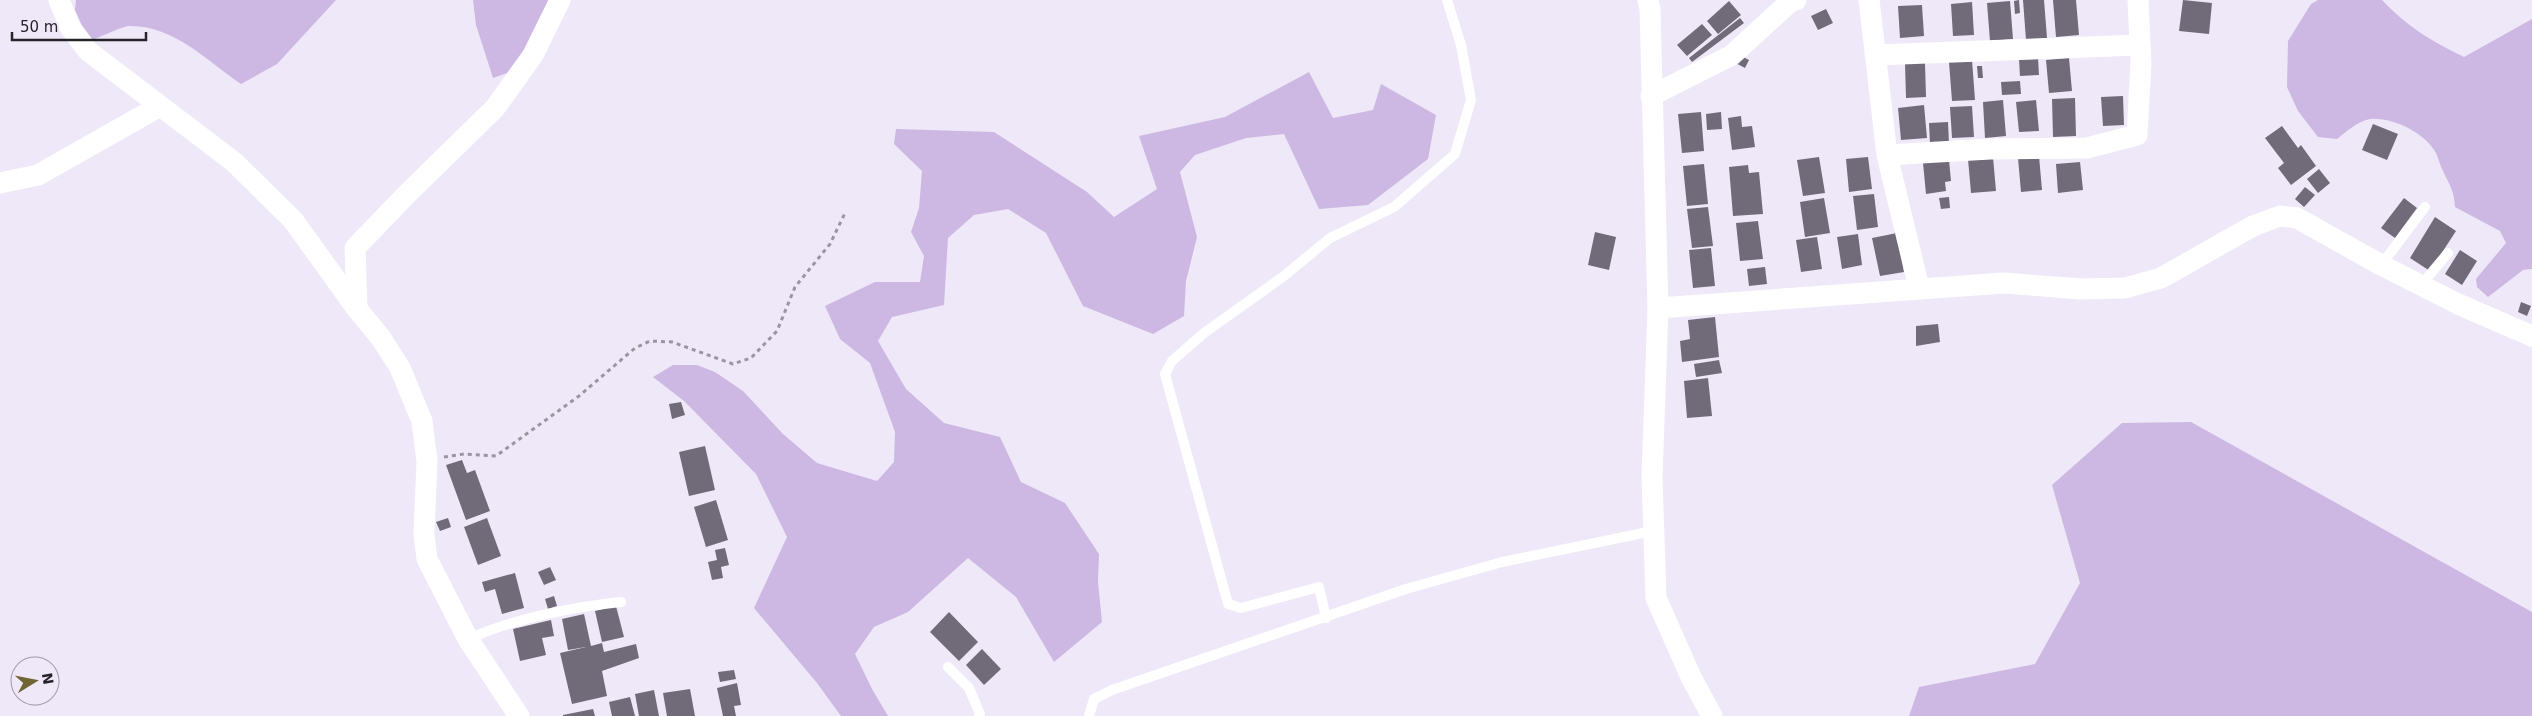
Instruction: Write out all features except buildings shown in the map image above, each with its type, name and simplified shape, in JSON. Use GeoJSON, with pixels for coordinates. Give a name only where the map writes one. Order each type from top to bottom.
{"type":"FeatureCollection","features":[{"type":"Feature","properties":{"kind":"street"},"geometry":{"type":"LineString","coordinates":[[59,0],[70,27],[88,51],[234,162],[293,220],[357,309],[381,338],[400,368],[422,421],[428,461],[424,534],[427,559],[468,639],[518,716]]}},
{"type":"Feature","properties":{"kind":"street"},"geometry":{"type":"LineString","coordinates":[[357,309],[356,248],[406,194],[495,108],[533,55],[560,0]]}},
{"type":"Feature","properties":{"kind":"street"},"geometry":{"type":"LineString","coordinates":[[1648,0],[1650,9],[1658,308],[1652,477],[1656,598],[1691,677],[1712,716]]}},
{"type":"Feature","properties":{"kind":"street"},"geometry":{"type":"LineString","coordinates":[[1651,96],[1732,55],[1791,1],[1796,0]]}},
{"type":"Feature","properties":{"kind":"street"},"geometry":{"type":"LineString","coordinates":[[1869,0],[1888,155],[1919,288]]}},
{"type":"Feature","properties":{"kind":"street"},"geometry":{"type":"LineString","coordinates":[[1888,155],[1990,149],[2087,148],[2137,135],[2140,45],[2138,0]]}},
{"type":"Feature","properties":{"kind":"street"},"geometry":{"type":"LineString","coordinates":[[1876,56],[2140,45]]}},
{"type":"Feature","properties":{"kind":"street"},"geometry":{"type":"LineString","coordinates":[[0,182],[38,175],[160,106]]}},
{"type":"Feature","properties":{"kind":"street"},"geometry":{"type":"LineString","coordinates":[[1658,308],[2004,283],[2081,289],[2125,288],[2161,278],[2253,226],[2280,216],[2297,218],[2381,265],[2422,284],[2458,304],[2532,336]]}},
{"type":"Feature","properties":{"kind":"lane"},"geometry":{"type":"LineString","coordinates":[[1326,618],[1319,587],[1241,608],[1228,604],[1165,374],[1172,361],[1204,334],[1284,276],[1330,238],[1394,207],[1455,154],[1471,100],[1462,45],[1447,0]]}},
{"type":"Feature","properties":{"kind":"lane"},"geometry":{"type":"LineString","coordinates":[[2381,265],[2425,207]]}},
{"type":"Feature","properties":{"kind":"lane"},"geometry":{"type":"LineString","coordinates":[[2422,284],[2448,253]]}},
{"type":"Feature","properties":{"kind":"lane"},"geometry":{"type":"LineString","coordinates":[[1089,716],[1094,699],[1112,690],[1406,589],[1502,562],[1653,531]]}},
{"type":"Feature","properties":{"kind":"lane"},"geometry":{"type":"LineString","coordinates":[[468,639],[494,628],[596,604],[620,602]]}},
{"type":"Feature","properties":{"kind":"lane"},"geometry":{"type":"LineString","coordinates":[[948,668],[969,688],[980,714],[979,716]]}},
{"type":"Feature","properties":{"kind":"path"},"geometry":{"type":"LineString","coordinates":[[428,461],[464,454],[496,456],[572,401],[635,348],[650,341],[672,342],[733,364],[751,358],[777,331],[795,287],[830,244],[845,213]]}},
{"type":"Feature","properties":{"kind":"shaded area"},"geometry":{"type":"Polygon","coordinates":[[[76,0],[336,0],[277,64],[241,84],[189,46],[161,31],[129,26],[89,41],[75,10],[76,0]]]}},
{"type":"Feature","properties":{"kind":"shaded area"},"geometry":{"type":"Polygon","coordinates":[[[473,0],[553,0],[516,70],[493,78],[476,25],[473,0]]]}},
{"type":"Feature","properties":{"kind":"shaded area"},"geometry":{"type":"Polygon","coordinates":[[[2318,0],[2382,0],[2420,33],[2464,57],[2532,19],[2532,269],[2523,270],[2488,297],[2477,287],[2476,279],[2506,243],[2500,231],[2455,207],[2453,192],[2436,153],[2424,139],[2408,128],[2388,121],[2370,119],[2357,124],[2337,139],[2318,137],[2298,111],[2287,87],[2288,41],[2311,4],[2318,0]]]}},
{"type":"Feature","properties":{"kind":"shaded area"},"geometry":{"type":"Polygon","coordinates":[[[1309,72],[1333,118],[1373,110],[1381,84],[1436,115],[1428,159],[1368,205],[1319,209],[1284,134],[1246,138],[1195,155],[1180,172],[1197,237],[1186,281],[1184,316],[1153,334],[1083,306],[1046,233],[1008,209],[974,215],[948,238],[944,305],[892,317],[878,341],[906,389],[944,423],[1000,437],[1021,482],[1065,503],[1099,554],[1098,582],[1102,622],[1054,662],[1016,597],[968,558],[908,612],[874,627],[855,654],[888,716],[841,716],[817,683],[754,608],[787,537],[756,474],[684,401],[653,377],[673,365],[697,365],[715,372],[743,391],[783,434],[817,463],[877,481],[894,462],[895,432],[870,363],[840,339],[825,306],[875,282],[920,282],[924,256],[911,232],[919,208],[922,171],[894,144],[896,129],[994,132],[1087,192],[1114,217],[1157,189],[1139,136],[1225,117],[1309,72]]]}},
{"type":"Feature","properties":{"kind":"shaded area"},"geometry":{"type":"Polygon","coordinates":[[[2191,422],[2532,612],[2532,716],[1909,716],[1919,687],[2035,664],[2080,583],[2052,485],[2122,423],[2191,422]]]}}]}
